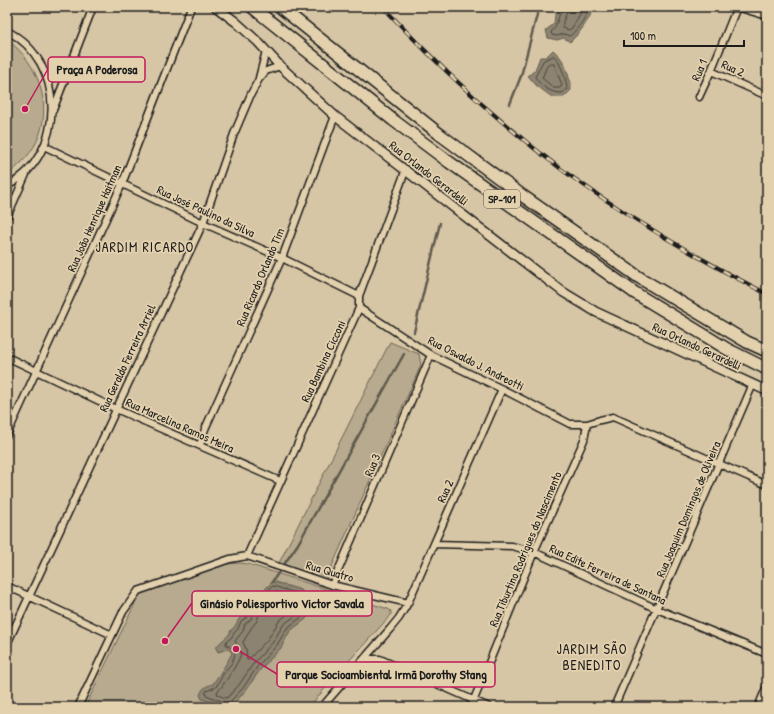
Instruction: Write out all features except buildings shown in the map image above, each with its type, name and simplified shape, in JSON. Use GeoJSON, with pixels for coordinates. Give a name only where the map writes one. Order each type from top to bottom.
{"type":"FeatureCollection","features":[{"type":"Feature","properties":{"kind":"highway","name":"SP-101"},"geometry":{"type":"LineString","coordinates":[[252,7],[449,162],[635,293],[727,348],[767,369]]}},
{"type":"Feature","properties":{"kind":"highway","name":"SP-101"},"geometry":{"type":"LineString","coordinates":[[280,7],[320,37],[347,61],[442,136],[523,196],[646,282],[746,342],[767,351]]}},
{"type":"Feature","properties":{"kind":"highway"},"geometry":{"type":"LineString","coordinates":[[287,7],[320,37]]}},
{"type":"Feature","properties":{"kind":"street"},"geometry":{"type":"LineString","coordinates":[[52,111],[94,7]]}},
{"type":"Feature","properties":{"kind":"street","name":"Rua João Henrique Haitman"},"geometry":{"type":"LineString","coordinates":[[7,435],[122,184],[191,7]]}},
{"type":"Feature","properties":{"kind":"street","name":"Rua Orlando Gerardelli"},"geometry":{"type":"LineString","coordinates":[[216,7],[236,22],[280,66],[335,116],[406,169],[448,204],[563,292],[596,312],[767,391]]}},
{"type":"Feature","properties":{"kind":"street","name":"Rua 1"},"geometry":{"type":"LineString","coordinates":[[699,97],[737,7],[767,16]]}},
{"type":"Feature","properties":{"kind":"street"},"geometry":{"type":"LineString","coordinates":[[7,31],[25,44],[37,59],[46,75],[51,93],[52,111],[50,129],[44,146],[37,159],[28,170],[13,183],[7,186]]}},
{"type":"Feature","properties":{"kind":"street","name":"Rua Geraldo Ferreira Arriel"},"geometry":{"type":"LineString","coordinates":[[259,79],[266,51]]}},
{"type":"Feature","properties":{"kind":"street","name":"Rua Geraldo Ferreira Arriel"},"geometry":{"type":"LineString","coordinates":[[7,644],[203,223],[234,134],[251,94],[259,79],[266,71],[280,66]]}},
{"type":"Feature","properties":{"kind":"street","name":"Rua 2"},"geometry":{"type":"LineString","coordinates":[[711,71],[767,96]]}},
{"type":"Feature","properties":{"kind":"street","name":"Rua Ricardo Orlando Tim"},"geometry":{"type":"LineString","coordinates":[[200,445],[205,429],[282,258],[335,116]]}},
{"type":"Feature","properties":{"kind":"street","name":"Rua José Paulino da Silva"},"geometry":{"type":"LineString","coordinates":[[44,146],[203,223],[282,258],[359,296]]}},
{"type":"Feature","properties":{"kind":"street","name":"Rua Bambina Cicconi"},"geometry":{"type":"LineString","coordinates":[[247,556],[359,308],[359,296],[406,169]]}},
{"type":"Feature","properties":{"kind":"street"},"geometry":{"type":"LineString","coordinates":[[7,217],[28,170]]}},
{"type":"Feature","properties":{"kind":"street","name":"Rua Oswaldo J. Andreotti"},"geometry":{"type":"LineString","coordinates":[[359,308],[432,355],[570,424],[587,424]]}},
{"type":"Feature","properties":{"kind":"street","name":"Rua 3"},"geometry":{"type":"LineString","coordinates":[[332,585],[432,355]]}},
{"type":"Feature","properties":{"kind":"street","name":"Rua Marcelina Ramos Meira"},"geometry":{"type":"LineString","coordinates":[[7,357],[116,409],[200,445],[280,482]]}},
{"type":"Feature","properties":{"kind":"street","name":"Rua Joaquim Domingos de Oliveira"},"geometry":{"type":"LineString","coordinates":[[614,707],[719,465],[752,384]]}},
{"type":"Feature","properties":{"kind":"street","name":"Rua 2"},"geometry":{"type":"LineString","coordinates":[[322,707],[395,624],[408,602],[502,389]]}},
{"type":"Feature","properties":{"kind":"street"},"geometry":{"type":"LineString","coordinates":[[587,424],[613,417],[767,485]]}},
{"type":"Feature","properties":{"kind":"street","name":"Rua Tiburtino Rodrigues do Nascimento"},"geometry":{"type":"LineString","coordinates":[[471,707],[534,552],[584,440],[587,424]]}},
{"type":"Feature","properties":{"kind":"street","name":"Rua Edite Ferreira de Santana"},"geometry":{"type":"LineString","coordinates":[[434,544],[512,546],[534,552],[657,609],[767,654]]}},
{"type":"Feature","properties":{"kind":"street"},"geometry":{"type":"LineString","coordinates":[[78,707],[123,612],[138,591],[230,558],[247,556]]}},
{"type":"Feature","properties":{"kind":"street","name":"Rua Quatro"},"geometry":{"type":"LineString","coordinates":[[247,556],[332,585],[408,602]]}},
{"type":"Feature","properties":{"kind":"street"},"geometry":{"type":"LineString","coordinates":[[7,586],[112,635]]}},
{"type":"Feature","properties":{"kind":"street"},"geometry":{"type":"LineString","coordinates":[[364,659],[380,660],[489,707]]}},
{"type":"Feature","properties":{"kind":"street"},"geometry":{"type":"LineString","coordinates":[[758,707],[767,686]]}},
{"type":"Feature","properties":{"kind":"shaded area"},"geometry":{"type":"Polygon","coordinates":[[[7,40],[28,60],[35,73],[43,101],[44,115],[41,129],[33,148],[16,168],[7,175],[7,40]]]}},
{"type":"Feature","properties":{"kind":"shaded area"},"geometry":{"type":"Polygon","coordinates":[[[390,342],[419,354],[421,365],[325,582],[277,567],[390,342]]]}},
{"type":"Feature","properties":{"kind":"shaded area"},"geometry":{"type":"Polygon","coordinates":[[[227,564],[248,564],[388,609],[391,611],[391,615],[309,707],[85,707],[141,591],[227,564]]]}},
{"type":"Feature","properties":{"kind":"water"},"geometry":{"type":"Polygon","coordinates":[[[560,7],[594,7],[584,26],[570,42],[564,38],[557,40],[548,38],[546,30],[554,24],[555,15],[560,7]]]}},
{"type":"Feature","properties":{"kind":"water"},"geometry":{"type":"Polygon","coordinates":[[[553,50],[562,60],[569,78],[571,90],[564,97],[552,97],[537,86],[528,76],[535,70],[540,57],[546,57],[553,50]]]}},
{"type":"Feature","properties":{"kind":"water"},"geometry":{"type":"Polygon","coordinates":[[[272,582],[301,590],[309,597],[309,612],[306,619],[290,631],[281,648],[260,670],[233,705],[224,707],[202,699],[200,695],[202,690],[213,684],[232,653],[228,649],[218,652],[216,648],[230,633],[244,614],[245,608],[256,594],[264,590],[272,582]]]}},
{"type":"Feature","properties":{"kind":"waterway"},"geometry":{"type":"LineString","coordinates":[[510,104],[521,76],[539,7]]}},
{"type":"Feature","properties":{"kind":"waterway"},"geometry":{"type":"LineString","coordinates":[[414,332],[440,223]]}},
{"type":"Feature","properties":{"kind":"waterway"},"geometry":{"type":"LineString","coordinates":[[272,582],[298,544],[404,354]]}},
{"type":"Feature","properties":{"kind":"railway"},"geometry":{"type":"LineString","coordinates":[[383,7],[470,94],[565,172],[664,237],[767,294]]}},
{"type":"Feature","properties":{"kind":"place","name":"Praça A Poderosa"},"geometry":{"type":"Point","coordinates":[25,109]}},
{"type":"Feature","properties":{"kind":"place","name":"Ginásio Poliesportivo Victor Savala"},"geometry":{"type":"Point","coordinates":[165,641]}},
{"type":"Feature","properties":{"kind":"place","name":"Parque Socioambiental Irmã Dorothy Stang"},"geometry":{"type":"Point","coordinates":[236,649]}},
{"type":"Feature","properties":{"kind":"district","name":"JARDIM RICARDO"},"geometry":{"type":"Point","coordinates":[145,246]}},
{"type":"Feature","properties":{"kind":"district","name":"JARDIM SÃO BENEDITO"},"geometry":{"type":"Point","coordinates":[592,656]}}]}
